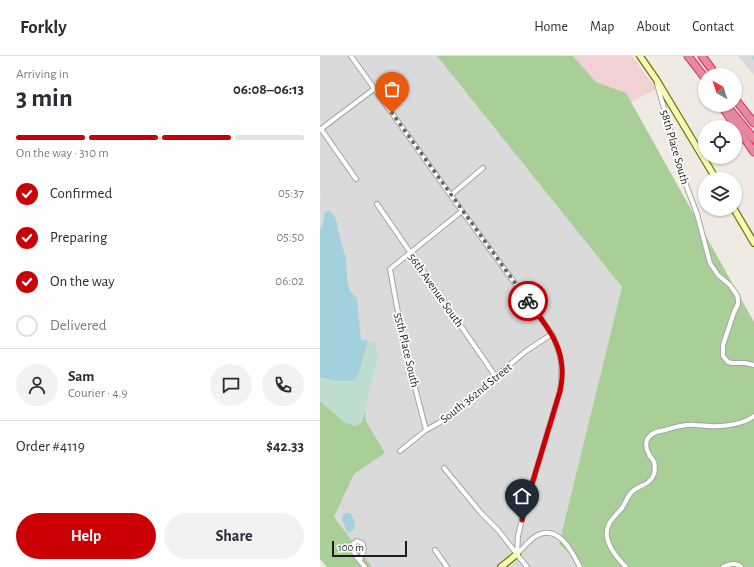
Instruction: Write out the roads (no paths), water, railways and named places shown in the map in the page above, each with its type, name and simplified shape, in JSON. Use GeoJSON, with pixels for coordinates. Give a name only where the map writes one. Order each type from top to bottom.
{"type":"FeatureCollection","features":[{"type":"Feature","properties":{"kind":"highway"},"geometry":{"type":"LineString","coordinates":[[688,56],[698,70]]}},
{"type":"Feature","properties":{"kind":"highway"},"geometry":{"type":"LineString","coordinates":[[702,56],[711,68]]}},
{"type":"Feature","properties":{"kind":"highway"},"geometry":{"type":"LineString","coordinates":[[742,102],[754,116]]}},
{"type":"Feature","properties":{"kind":"highway"},"geometry":{"type":"LineString","coordinates":[[742,108],[754,123]]}},
{"type":"Feature","properties":{"kind":"highway"},"geometry":{"type":"LineString","coordinates":[[726,112],[754,152]]}},
{"type":"Feature","properties":{"kind":"highway"},"geometry":{"type":"LineString","coordinates":[[732,112],[754,139]]}},
{"type":"Feature","properties":{"kind":"main road"},"geometry":{"type":"LineString","coordinates":[[640,56],[656,79],[712,172]]}},
{"type":"Feature","properties":{"kind":"main road"},"geometry":{"type":"LineString","coordinates":[[738,216],[754,243]]}},
{"type":"Feature","properties":{"kind":"main road"},"geometry":{"type":"LineString","coordinates":[[501,567],[517,554]]}},
{"type":"Feature","properties":{"kind":"street"},"geometry":{"type":"LineString","coordinates":[[351,56],[552,334],[560,352],[562,376],[561,387],[525,507],[518,536],[517,554]]}},
{"type":"Feature","properties":{"kind":"street","name":"58th Place South"},"geometry":{"type":"LineString","coordinates":[[656,79],[685,182],[697,214],[710,264],[730,285],[737,295],[738,304],[723,345],[723,356],[728,362],[745,363],[754,366]]}},
{"type":"Feature","properties":{"kind":"street"},"geometry":{"type":"LineString","coordinates":[[356,178],[321,129],[374,89]]}},
{"type":"Feature","properties":{"kind":"street"},"geometry":{"type":"LineString","coordinates":[[451,195],[483,168]]}},
{"type":"Feature","properties":{"kind":"street","name":"56th Avenue South"},"geometry":{"type":"LineString","coordinates":[[376,204],[496,376]]}},
{"type":"Feature","properties":{"kind":"street"},"geometry":{"type":"LineString","coordinates":[[410,253],[462,211]]}},
{"type":"Feature","properties":{"kind":"street","name":"55th Place South"},"geometry":{"type":"LineString","coordinates":[[410,253],[390,269],[404,345],[426,430]]}},
{"type":"Feature","properties":{"kind":"street","name":"South 362nd Street"},"geometry":{"type":"LineString","coordinates":[[400,451],[426,430],[438,424],[526,351],[552,334]]}},
{"type":"Feature","properties":{"kind":"street"},"geometry":{"type":"LineString","coordinates":[[626,567],[611,549],[608,541],[607,530],[608,525],[623,506],[629,494],[634,489],[651,481],[655,473],[654,462],[646,446],[650,435],[682,426],[732,424],[747,420],[754,416]]}},
{"type":"Feature","properties":{"kind":"street"},"geometry":{"type":"LineString","coordinates":[[444,468],[481,513],[498,530],[527,567]]}},
{"type":"Feature","properties":{"kind":"street"},"geometry":{"type":"LineString","coordinates":[[517,554],[534,537],[542,533],[552,533],[558,536],[565,543],[580,567]]}},
{"type":"Feature","properties":{"kind":"street"},"geometry":{"type":"LineString","coordinates":[[435,550],[447,567]]}},
{"type":"Feature","properties":{"kind":"street"},"geometry":{"type":"LineString","coordinates":[[360,560],[365,567]]}},
{"type":"Feature","properties":{"kind":"street"},"geometry":{"type":"LineString","coordinates":[[723,567],[732,564],[737,564],[741,567]]}},
{"type":"Feature","properties":{"kind":"water"},"geometry":{"type":"Polygon","coordinates":[[[330,211],[335,217],[337,223],[346,259],[349,289],[357,299],[361,340],[368,341],[359,372],[355,380],[351,381],[338,381],[320,377],[320,229],[322,227],[325,212],[330,211]]]}},
{"type":"Feature","properties":{"kind":"water"},"geometry":{"type":"Polygon","coordinates":[[[345,513],[350,513],[355,522],[355,528],[350,532],[348,532],[343,523],[342,517],[345,513]]]}}]}
